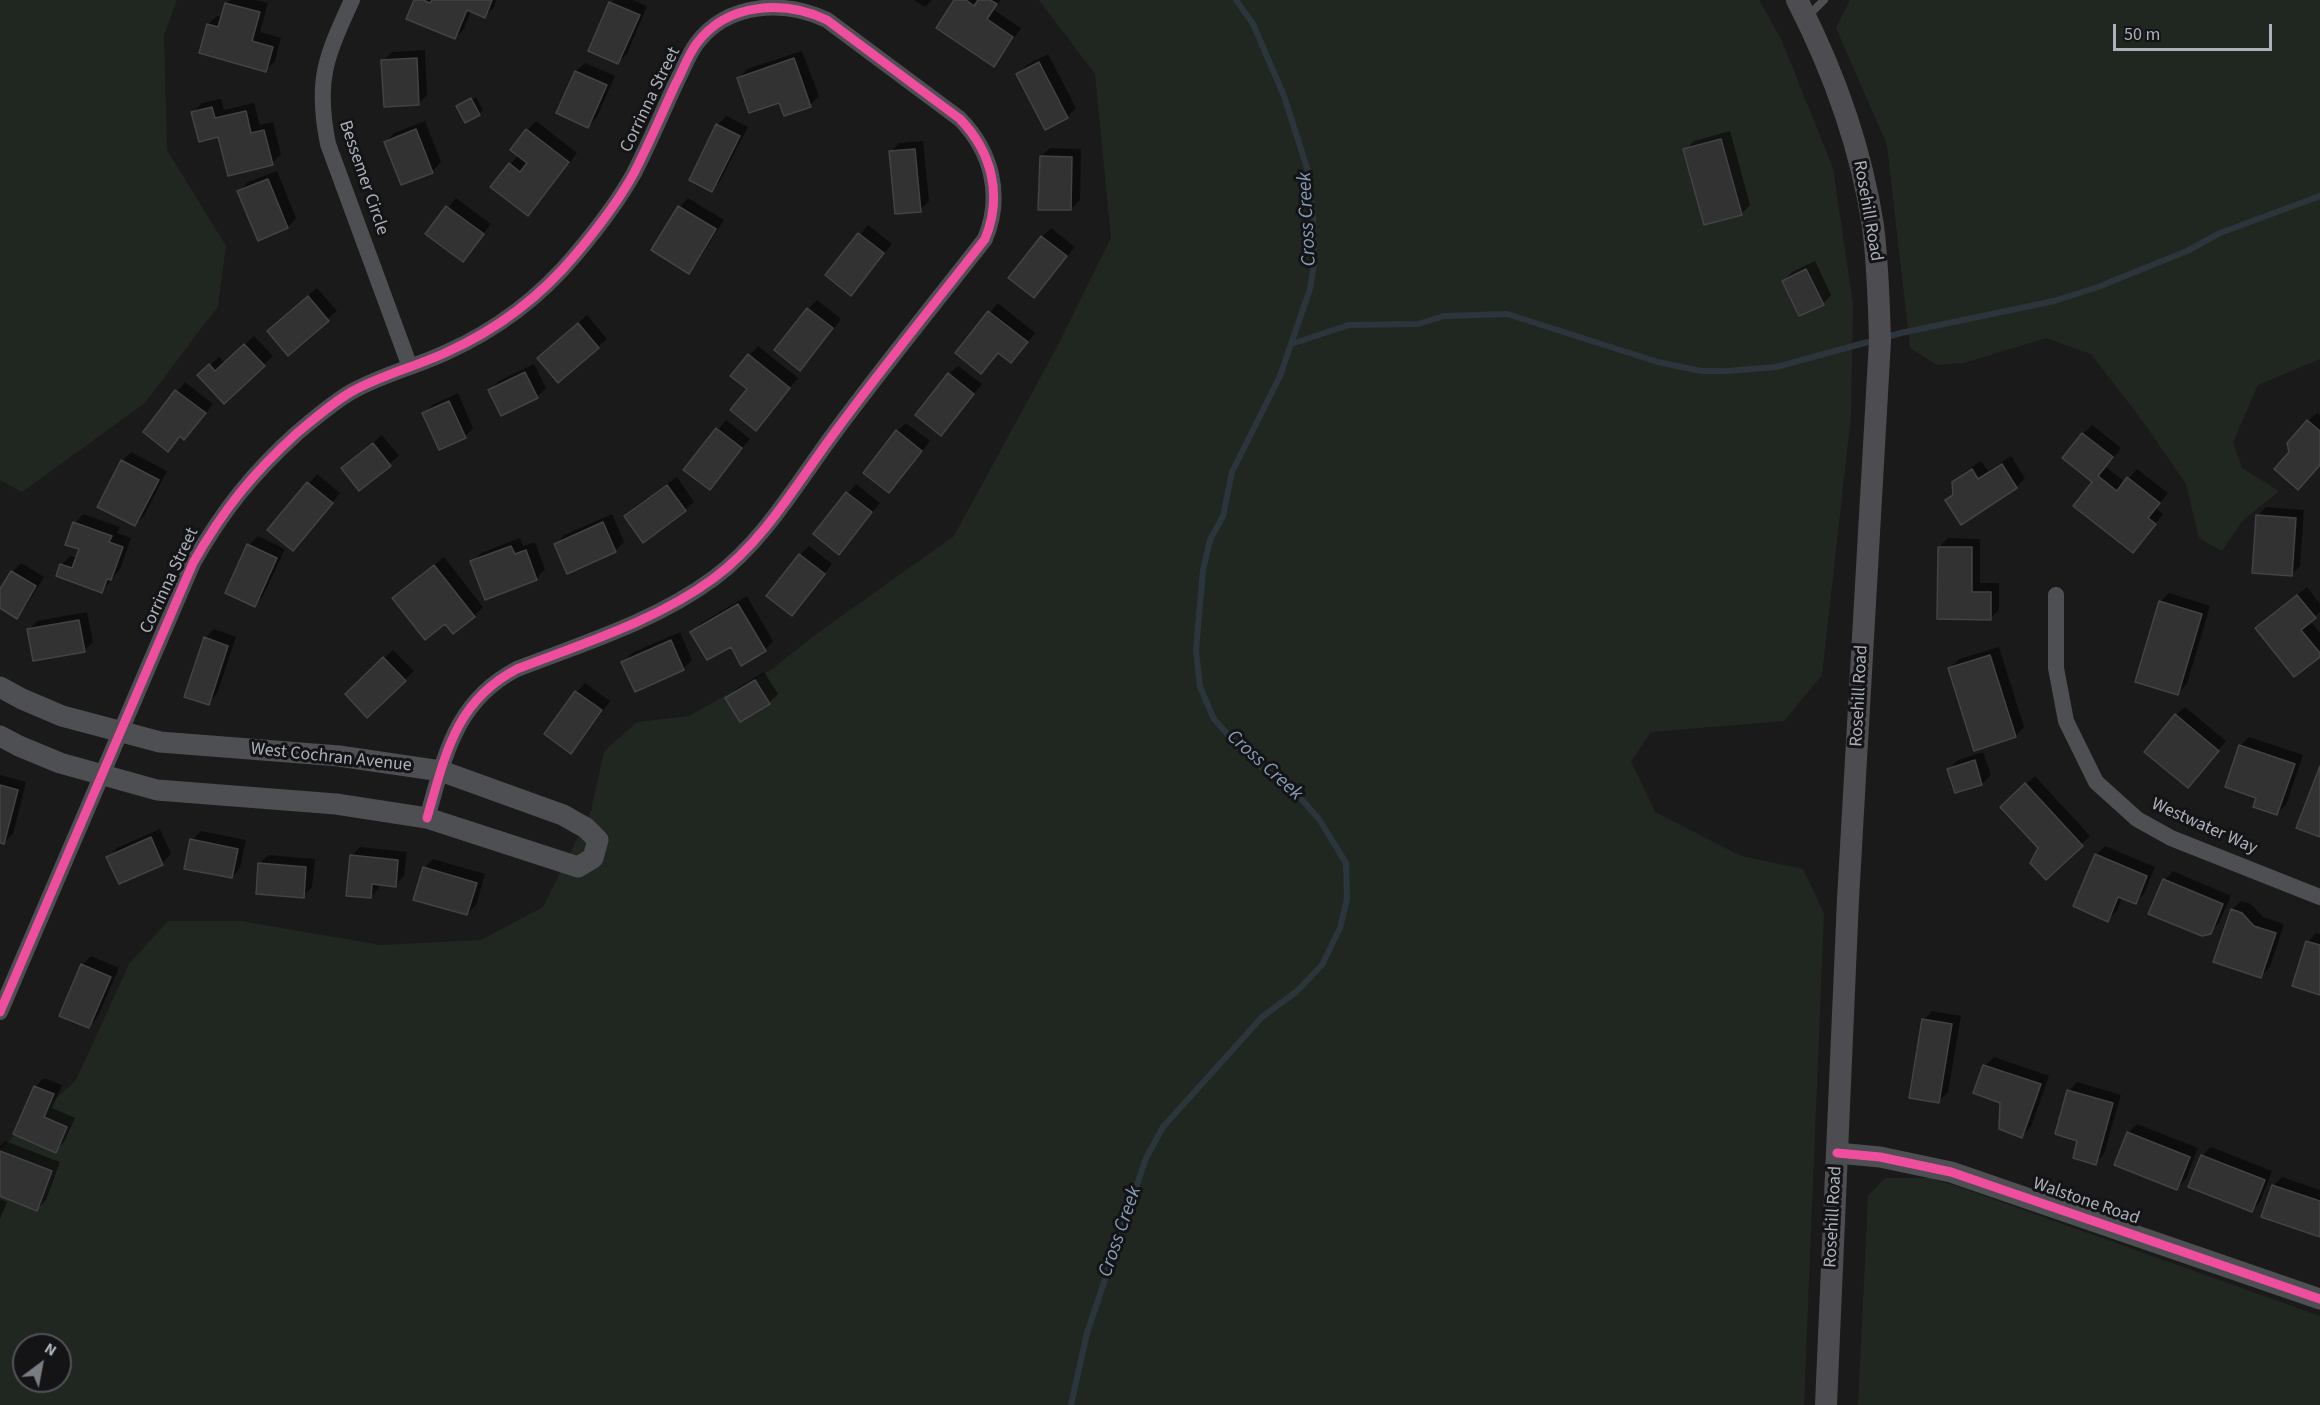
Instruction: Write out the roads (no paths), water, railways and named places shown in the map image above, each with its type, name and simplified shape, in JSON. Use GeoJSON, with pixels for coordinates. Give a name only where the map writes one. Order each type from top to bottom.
{"type":"FeatureCollection","features":[{"type":"Feature","properties":{"kind":"main road","name":"Rosehill Road"},"geometry":{"type":"LineString","coordinates":[[1801,9],[1841,102],[1861,168],[1872,225],[1879,283],[1879,351],[1848,899],[1826,1405]]}},
{"type":"Feature","properties":{"kind":"street","name":"Bessemer Circle"},"geometry":{"type":"LineString","coordinates":[[352,0],[327,58],[321,101],[322,115],[328,144],[410,368]]}},
{"type":"Feature","properties":{"kind":"street","name":"Corrinna Street"},"geometry":{"type":"LineString","coordinates":[[0,1012],[193,563],[214,525],[240,490],[270,458],[314,419],[349,393],[374,380],[448,352],[486,331],[544,288],[574,256],[626,186],[697,44],[717,23],[743,10],[786,6],[808,11],[827,20],[960,119],[970,129],[985,154],[990,168],[994,197],[990,226],[985,239],[835,432],[768,525],[749,547],[716,577],[667,608],[504,676],[481,694],[463,716],[450,742],[427,818]]}},
{"type":"Feature","properties":{"kind":"street","name":"Westwater Way"},"geometry":{"type":"LineString","coordinates":[[2056,595],[2056,668],[2066,721],[2096,782],[2137,819],[2171,838],[2320,897]]}},
{"type":"Feature","properties":{"kind":"street","name":"West Cochran Avenue"},"geometry":{"type":"LineString","coordinates":[[0,687],[62,716],[160,742],[339,756],[441,771],[563,815],[586,828],[598,840],[593,858],[578,867],[427,818],[336,804],[157,790],[60,763],[0,736]]}},
{"type":"Feature","properties":{"kind":"street","name":"Walstone Road"},"geometry":{"type":"LineString","coordinates":[[1837,1153],[1880,1156],[1951,1173],[2320,1299]]}},
{"type":"Feature","properties":{"kind":"lane"},"geometry":{"type":"LineString","coordinates":[[1801,9],[1824,0]]}},
{"type":"Feature","properties":{"kind":"waterway","name":"Cross Creek"},"geometry":{"type":"LineString","coordinates":[[1071,1405],[1087,1333],[1146,1158],[1163,1127],[1262,1017],[1296,992],[1322,965],[1340,928],[1347,899],[1346,863],[1319,819],[1296,793],[1247,756],[1214,719],[1200,687],[1196,650],[1203,570],[1210,540],[1223,516],[1232,472],[1280,376],[1310,289],[1314,264],[1313,218],[1308,171],[1284,96],[1253,24],[1236,0]]}},
{"type":"Feature","properties":{"kind":"waterway"},"geometry":{"type":"LineString","coordinates":[[1291,344],[1349,325],[1418,324],[1444,316],[1507,314],[1658,362],[1701,371],[1776,367],[1901,333],[2054,301],[2098,287],[2187,251],[2220,233],[2320,196]]}}]}
